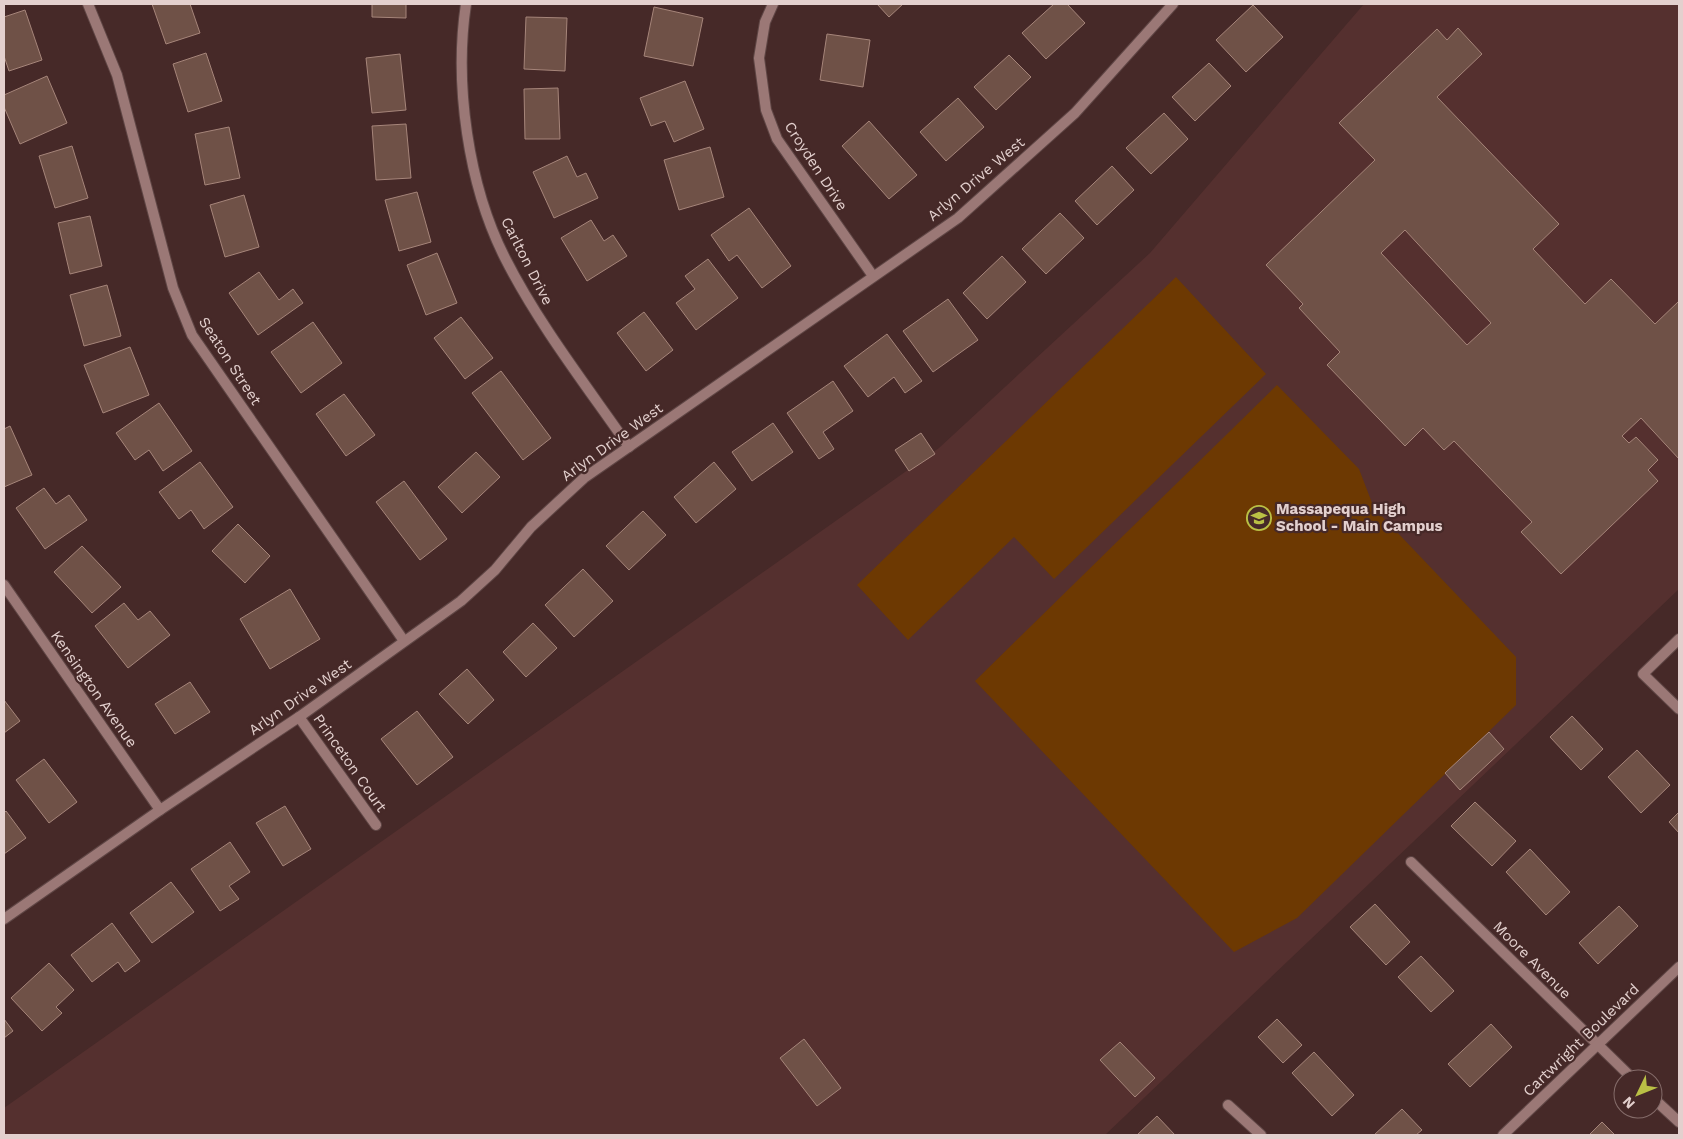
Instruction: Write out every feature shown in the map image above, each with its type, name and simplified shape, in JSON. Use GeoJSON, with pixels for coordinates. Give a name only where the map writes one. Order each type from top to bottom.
{"type":"FeatureCollection","features":[{"type":"Feature","properties":{"kind":"street","name":"Seaton Street"},"geometry":{"type":"LineString","coordinates":[[88,4],[117,74],[173,288],[192,335],[404,641]]}},
{"type":"Feature","properties":{"kind":"street","name":"Carlton Drive"},"geometry":{"type":"LineString","coordinates":[[466,4],[461,64],[468,148],[487,215],[504,257],[538,316],[629,447]]}},
{"type":"Feature","properties":{"kind":"street","name":"Croyden Drive"},"geometry":{"type":"LineString","coordinates":[[773,4],[765,22],[759,58],[766,110],[777,139],[873,276]]}},
{"type":"Feature","properties":{"kind":"street","name":"Arlyn Drive West"},"geometry":{"type":"LineString","coordinates":[[4,919],[160,810],[300,717],[461,601],[495,570],[531,527],[577,484],[958,218],[1075,113],[1173,4]]}},
{"type":"Feature","properties":{"kind":"street","name":"Kensington Avenue"},"geometry":{"type":"LineString","coordinates":[[4,585],[160,810]]}},
{"type":"Feature","properties":{"kind":"street"},"geometry":{"type":"LineString","coordinates":[[1679,639],[1643,674],[1679,709]]}},
{"type":"Feature","properties":{"kind":"street","name":"Princeton Court"},"geometry":{"type":"LineString","coordinates":[[300,717],[376,825]]}},
{"type":"Feature","properties":{"kind":"street","name":"Moore Avenue"},"geometry":{"type":"LineString","coordinates":[[1411,862],[1622,1069]]}},
{"type":"Feature","properties":{"kind":"street","name":"Cartwright Boulevard"},"geometry":{"type":"LineString","coordinates":[[1503,1135],[1679,967]]}},
{"type":"Feature","properties":{"kind":"street"},"geometry":{"type":"LineString","coordinates":[[1228,1105],[1261,1135]]}},
{"type":"Feature","properties":{"kind":"street"},"geometry":{"type":"LineString","coordinates":[[1663,1107],[1679,1122]]}},
{"type":"Feature","properties":{"kind":"shaded area","name":"Massapequa High School - Main Campus"},"geometry":{"type":"Polygon","coordinates":[[[1364,4],[1679,4],[1679,589],[1105,1135],[4,1135],[4,1108],[939,448],[1150,253],[1364,4]]]}},
{"type":"Feature","properties":{"kind":"shaded area"},"geometry":{"type":"Polygon","coordinates":[[[1176,277],[1266,374],[1054,579],[1014,537],[908,640],[857,585],[1176,277]]]}},
{"type":"Feature","properties":{"kind":"shaded area"},"geometry":{"type":"Polygon","coordinates":[[[1277,385],[1359,469],[1374,508],[1516,657],[1516,705],[1297,918],[1234,952],[975,681],[1277,385]]]}},
{"type":"Feature","properties":{"kind":"building"},"geometry":{"type":"Polygon","coordinates":[[[152,4],[190,4],[200,33],[166,44],[152,4]]]}},
{"type":"Feature","properties":{"kind":"building"},"geometry":{"type":"Polygon","coordinates":[[[372,4],[406,4],[406,18],[372,17],[372,4]]]}},
{"type":"Feature","properties":{"kind":"building"},"geometry":{"type":"Polygon","coordinates":[[[877,4],[903,4],[889,17],[877,4]]]}},
{"type":"Feature","properties":{"kind":"building"},"geometry":{"type":"Polygon","coordinates":[[[1054,4],[1067,4],[1085,23],[1046,59],[1022,33],[1054,4]]]}},
{"type":"Feature","properties":{"kind":"building"},"geometry":{"type":"Polygon","coordinates":[[[1253,5],[1283,37],[1246,72],[1216,40],[1253,5]]]}},
{"type":"Feature","properties":{"kind":"building"},"geometry":{"type":"Polygon","coordinates":[[[654,7],[703,18],[693,66],[644,56],[654,7]]]}},
{"type":"Feature","properties":{"kind":"building"},"geometry":{"type":"Polygon","coordinates":[[[25,10],[42,60],[9,71],[4,56],[4,17],[25,10]]]}},
{"type":"Feature","properties":{"kind":"building"},"geometry":{"type":"Polygon","coordinates":[[[526,17],[567,18],[565,71],[524,69],[526,17]]]}},
{"type":"Feature","properties":{"kind":"building"},"geometry":{"type":"Polygon","coordinates":[[[1458,28],[1482,54],[1437,97],[1559,224],[1533,249],[1585,304],[1611,279],[1655,324],[1679,301],[1679,459],[1641,418],[1622,436],[1629,443],[1636,437],[1658,460],[1648,470],[1658,481],[1561,574],[1521,532],[1532,522],[1454,441],[1444,450],[1423,428],[1405,446],[1327,365],[1340,352],[1299,308],[1303,304],[1266,265],[1375,160],[1339,123],[1437,29],[1447,40],[1458,28]],[[1405,230],[1381,253],[1467,345],[1491,323],[1405,230]]]}},
{"type":"Feature","properties":{"kind":"building"},"geometry":{"type":"Polygon","coordinates":[[[827,34],[870,40],[863,87],[820,80],[827,34]]]}},
{"type":"Feature","properties":{"kind":"building"},"geometry":{"type":"Polygon","coordinates":[[[206,53],[222,101],[188,112],[173,64],[206,53]]]}},
{"type":"Feature","properties":{"kind":"building"},"geometry":{"type":"Polygon","coordinates":[[[400,54],[406,110],[372,113],[366,58],[400,54]]]}},
{"type":"Feature","properties":{"kind":"building"},"geometry":{"type":"Polygon","coordinates":[[[1009,55],[1031,77],[996,110],[974,87],[1009,55]]]}},
{"type":"Feature","properties":{"kind":"building"},"geometry":{"type":"Polygon","coordinates":[[[1209,63],[1231,86],[1195,121],[1172,97],[1209,63]]]}},
{"type":"Feature","properties":{"kind":"building"},"geometry":{"type":"Polygon","coordinates":[[[47,76],[67,123],[20,144],[4,107],[4,95],[47,76]]]}},
{"type":"Feature","properties":{"kind":"building"},"geometry":{"type":"Polygon","coordinates":[[[685,81],[704,129],[674,142],[665,121],[651,126],[640,98],[685,81]]]}},
{"type":"Feature","properties":{"kind":"building"},"geometry":{"type":"Polygon","coordinates":[[[558,88],[560,139],[525,139],[524,89],[558,88]]]}},
{"type":"Feature","properties":{"kind":"building"},"geometry":{"type":"Polygon","coordinates":[[[958,98],[984,127],[946,161],[920,132],[958,98]]]}},
{"type":"Feature","properties":{"kind":"building"},"geometry":{"type":"Polygon","coordinates":[[[1164,113],[1188,139],[1151,174],[1126,148],[1164,113]]]}},
{"type":"Feature","properties":{"kind":"building"},"geometry":{"type":"Polygon","coordinates":[[[869,121],[917,175],[889,199],[842,146],[869,121]]]}},
{"type":"Feature","properties":{"kind":"building"},"geometry":{"type":"Polygon","coordinates":[[[406,124],[411,178],[376,180],[372,126],[406,124]]]}},
{"type":"Feature","properties":{"kind":"building"},"geometry":{"type":"Polygon","coordinates":[[[229,127],[240,178],[205,185],[195,134],[229,127]]]}},
{"type":"Feature","properties":{"kind":"building"},"geometry":{"type":"Polygon","coordinates":[[[72,146],[88,198],[55,208],[39,156],[72,146]]]}},
{"type":"Feature","properties":{"kind":"building"},"geometry":{"type":"Polygon","coordinates":[[[710,147],[724,197],[679,210],[664,160],[710,147]]]}},
{"type":"Feature","properties":{"kind":"building"},"geometry":{"type":"Polygon","coordinates":[[[567,156],[577,177],[586,173],[598,198],[554,218],[533,172],[567,156]]]}},
{"type":"Feature","properties":{"kind":"building"},"geometry":{"type":"Polygon","coordinates":[[[1112,166],[1134,190],[1097,225],[1075,201],[1112,166]]]}},
{"type":"Feature","properties":{"kind":"building"},"geometry":{"type":"Polygon","coordinates":[[[417,192],[431,242],[399,251],[385,200],[417,192]]]}},
{"type":"Feature","properties":{"kind":"building"},"geometry":{"type":"Polygon","coordinates":[[[244,195],[259,247],[225,257],[210,205],[244,195]]]}},
{"type":"Feature","properties":{"kind":"building"},"geometry":{"type":"Polygon","coordinates":[[[749,208],[791,266],[762,288],[737,255],[729,261],[711,235],[749,208]]]}},
{"type":"Feature","properties":{"kind":"building"},"geometry":{"type":"Polygon","coordinates":[[[1060,213],[1084,238],[1046,274],[1022,249],[1060,213]]]}},
{"type":"Feature","properties":{"kind":"building"},"geometry":{"type":"Polygon","coordinates":[[[90,216],[102,266],[70,274],[58,223],[90,216]]]}},
{"type":"Feature","properties":{"kind":"building"},"geometry":{"type":"Polygon","coordinates":[[[591,220],[604,241],[613,235],[627,256],[587,281],[561,238],[591,220]]]}},
{"type":"Feature","properties":{"kind":"building"},"geometry":{"type":"Polygon","coordinates":[[[437,253],[457,303],[426,315],[407,265],[437,253]]]}},
{"type":"Feature","properties":{"kind":"building"},"geometry":{"type":"Polygon","coordinates":[[[1002,256],[1026,282],[987,319],[963,293],[1002,256]]]}},
{"type":"Feature","properties":{"kind":"building"},"geometry":{"type":"Polygon","coordinates":[[[708,259],[738,298],[696,330],[676,303],[695,289],[685,276],[708,259]]]}},
{"type":"Feature","properties":{"kind":"building"},"geometry":{"type":"Polygon","coordinates":[[[259,272],[279,300],[293,289],[303,303],[258,335],[229,293],[259,272]]]}},
{"type":"Feature","properties":{"kind":"building"},"geometry":{"type":"Polygon","coordinates":[[[107,285],[121,336],[84,346],[70,295],[107,285]]]}},
{"type":"Feature","properties":{"kind":"building"},"geometry":{"type":"Polygon","coordinates":[[[948,299],[978,340],[933,372],[903,331],[948,299]]]}},
{"type":"Feature","properties":{"kind":"building"},"geometry":{"type":"Polygon","coordinates":[[[644,312],[673,350],[646,371],[617,333],[644,312]]]}},
{"type":"Feature","properties":{"kind":"building"},"geometry":{"type":"Polygon","coordinates":[[[461,317],[493,358],[465,379],[434,338],[461,317]]]}},
{"type":"Feature","properties":{"kind":"building"},"geometry":{"type":"Polygon","coordinates":[[[313,322],[342,363],[301,393],[271,352],[313,322]]]}},
{"type":"Feature","properties":{"kind":"building"},"geometry":{"type":"Polygon","coordinates":[[[887,334],[922,381],[905,393],[894,377],[868,397],[844,366],[887,334]]]}},
{"type":"Feature","properties":{"kind":"building"},"geometry":{"type":"Polygon","coordinates":[[[130,347],[149,395],[103,413],[84,365],[130,347]]]}},
{"type":"Feature","properties":{"kind":"building"},"geometry":{"type":"Polygon","coordinates":[[[501,371],[551,438],[523,460],[472,393],[501,371]]]}},
{"type":"Feature","properties":{"kind":"building"},"geometry":{"type":"Polygon","coordinates":[[[833,381],[853,411],[823,432],[834,449],[819,459],[787,413],[833,381]]]}},
{"type":"Feature","properties":{"kind":"building"},"geometry":{"type":"Polygon","coordinates":[[[344,394],[375,435],[346,456],[316,414],[344,394]]]}},
{"type":"Feature","properties":{"kind":"building"},"geometry":{"type":"Polygon","coordinates":[[[159,403],[192,451],[163,471],[149,450],[135,460],[116,433],[159,403]]]}},
{"type":"Feature","properties":{"kind":"building"},"geometry":{"type":"Polygon","coordinates":[[[773,423],[793,452],[752,481],[732,452],[773,423]]]}},
{"type":"Feature","properties":{"kind":"building"},"geometry":{"type":"Polygon","coordinates":[[[10,426],[32,475],[4,487],[4,429],[10,426]]]}},
{"type":"Feature","properties":{"kind":"building"},"geometry":{"type":"Polygon","coordinates":[[[921,433],[935,454],[909,471],[895,450],[921,433]]]}},
{"type":"Feature","properties":{"kind":"building"},"geometry":{"type":"Polygon","coordinates":[[[476,452],[500,477],[462,513],[438,487],[476,452]]]}},
{"type":"Feature","properties":{"kind":"building"},"geometry":{"type":"Polygon","coordinates":[[[200,462],[233,507],[204,529],[191,510],[179,519],[159,492],[200,462]]]}},
{"type":"Feature","properties":{"kind":"building"},"geometry":{"type":"Polygon","coordinates":[[[714,462],[736,489],[696,523],[674,497],[714,462]]]}},
{"type":"Feature","properties":{"kind":"building"},"geometry":{"type":"Polygon","coordinates":[[[404,481],[447,539],[420,560],[376,502],[404,481]]]}},
{"type":"Feature","properties":{"kind":"building"},"geometry":{"type":"Polygon","coordinates":[[[44,488],[56,504],[69,495],[87,520],[45,549],[16,508],[44,488]]]}},
{"type":"Feature","properties":{"kind":"building"},"geometry":{"type":"Polygon","coordinates":[[[643,511],[666,535],[629,570],[606,546],[643,511]]]}},
{"type":"Feature","properties":{"kind":"building"},"geometry":{"type":"Polygon","coordinates":[[[238,524],[270,556],[245,583],[212,551],[238,524]]]}},
{"type":"Feature","properties":{"kind":"building"},"geometry":{"type":"Polygon","coordinates":[[[82,546],[121,587],[92,613],[54,572],[82,546]]]}},
{"type":"Feature","properties":{"kind":"building"},"geometry":{"type":"Polygon","coordinates":[[[583,569],[613,601],[574,637],[545,605],[583,569]]]}},
{"type":"Feature","properties":{"kind":"building"},"geometry":{"type":"Polygon","coordinates":[[[290,589],[320,639],[270,669],[240,619],[290,589]]]}},
{"type":"Feature","properties":{"kind":"building"},"geometry":{"type":"Polygon","coordinates":[[[124,603],[138,620],[150,611],[170,635],[128,668],[95,626],[124,603]]]}},
{"type":"Feature","properties":{"kind":"building"},"geometry":{"type":"Polygon","coordinates":[[[533,623],[557,648],[526,677],[503,652],[533,623]]]}},
{"type":"Feature","properties":{"kind":"building"},"geometry":{"type":"Polygon","coordinates":[[[467,669],[494,700],[468,724],[439,694],[467,669]]]}},
{"type":"Feature","properties":{"kind":"building"},"geometry":{"type":"Polygon","coordinates":[[[190,682],[210,712],[175,734],[155,704],[190,682]]]}},
{"type":"Feature","properties":{"kind":"building"},"geometry":{"type":"Polygon","coordinates":[[[4,700],[20,721],[4,733],[4,700]]]}},
{"type":"Feature","properties":{"kind":"building"},"geometry":{"type":"Polygon","coordinates":[[[417,711],[453,757],[417,785],[381,739],[417,711]]]}},
{"type":"Feature","properties":{"kind":"building"},"geometry":{"type":"Polygon","coordinates":[[[1572,716],[1603,749],[1581,770],[1550,737],[1572,716]]]}},
{"type":"Feature","properties":{"kind":"building"},"geometry":{"type":"Polygon","coordinates":[[[1489,732],[1504,749],[1460,790],[1445,773],[1489,732]]]}},
{"type":"Feature","properties":{"kind":"building"},"geometry":{"type":"Polygon","coordinates":[[[1637,750],[1670,785],[1641,813],[1608,777],[1637,750]]]}},
{"type":"Feature","properties":{"kind":"building"},"geometry":{"type":"Polygon","coordinates":[[[44,759],[77,802],[49,823],[16,780],[44,759]]]}},
{"type":"Feature","properties":{"kind":"building"},"geometry":{"type":"Polygon","coordinates":[[[1475,802],[1516,841],[1492,866],[1451,826],[1475,802]]]}},
{"type":"Feature","properties":{"kind":"building"},"geometry":{"type":"Polygon","coordinates":[[[285,806],[311,849],[283,866],[256,823],[285,806]]]}},
{"type":"Feature","properties":{"kind":"building"},"geometry":{"type":"Polygon","coordinates":[[[6,811],[26,838],[4,854],[4,813],[6,811]]]}},
{"type":"Feature","properties":{"kind":"building"},"geometry":{"type":"Polygon","coordinates":[[[1679,812],[1679,833],[1669,822],[1679,812]]]}},
{"type":"Feature","properties":{"kind":"building"},"geometry":{"type":"Polygon","coordinates":[[[230,842],[250,872],[229,886],[239,899],[220,911],[191,869],[230,842]]]}},
{"type":"Feature","properties":{"kind":"building"},"geometry":{"type":"Polygon","coordinates":[[[1530,849],[1570,892],[1546,915],[1506,872],[1530,849]]]}},
{"type":"Feature","properties":{"kind":"building"},"geometry":{"type":"Polygon","coordinates":[[[171,882],[194,912],[152,943],[130,913],[171,882]]]}},
{"type":"Feature","properties":{"kind":"building"},"geometry":{"type":"Polygon","coordinates":[[[1375,904],[1410,942],[1386,965],[1350,927],[1375,904]]]}},
{"type":"Feature","properties":{"kind":"building"},"geometry":{"type":"Polygon","coordinates":[[[1619,906],[1638,926],[1598,964],[1579,943],[1619,906]]]}},
{"type":"Feature","properties":{"kind":"building"},"geometry":{"type":"Polygon","coordinates":[[[112,923],[140,961],[125,972],[118,962],[92,982],[71,955],[112,923]]]}},
{"type":"Feature","properties":{"kind":"building"},"geometry":{"type":"Polygon","coordinates":[[[1421,956],[1454,991],[1431,1012],[1398,977],[1421,956]]]}},
{"type":"Feature","properties":{"kind":"building"},"geometry":{"type":"Polygon","coordinates":[[[49,963],[74,990],[56,1007],[62,1013],[42,1031],[11,998],[49,963]]]}},
{"type":"Feature","properties":{"kind":"building"},"geometry":{"type":"Polygon","coordinates":[[[4,1019],[13,1031],[4,1038],[4,1019]]]}},
{"type":"Feature","properties":{"kind":"building"},"geometry":{"type":"Polygon","coordinates":[[[1277,1019],[1302,1045],[1283,1063],[1258,1037],[1277,1019]]]}},
{"type":"Feature","properties":{"kind":"building"},"geometry":{"type":"Polygon","coordinates":[[[1491,1024],[1512,1047],[1470,1087],[1448,1064],[1491,1024]]]}},
{"type":"Feature","properties":{"kind":"building"},"geometry":{"type":"Polygon","coordinates":[[[804,1039],[841,1088],[817,1106],[780,1058],[804,1039]]]}},
{"type":"Feature","properties":{"kind":"building"},"geometry":{"type":"Polygon","coordinates":[[[1120,1042],[1155,1078],[1135,1097],[1100,1060],[1120,1042]]]}},
{"type":"Feature","properties":{"kind":"building"},"geometry":{"type":"Polygon","coordinates":[[[1314,1052],[1354,1095],[1332,1116],[1292,1073],[1314,1052]]]}},
{"type":"Feature","properties":{"kind":"building"},"geometry":{"type":"Polygon","coordinates":[[[1402,1109],[1422,1130],[1416,1135],[1374,1135],[1402,1109]]]}},
{"type":"Feature","properties":{"kind":"building"},"geometry":{"type":"Polygon","coordinates":[[[1157,1116],[1175,1135],[1137,1135],[1157,1116]]]}},
{"type":"Feature","properties":{"kind":"building"},"geometry":{"type":"Polygon","coordinates":[[[1602,1122],[1615,1135],[1589,1135],[1602,1122]]]}},
{"type":"Feature","properties":{"kind":"place","name":"Massapequa High School - Main Campus"},"geometry":{"type":"Point","coordinates":[1259,518]}}]}
